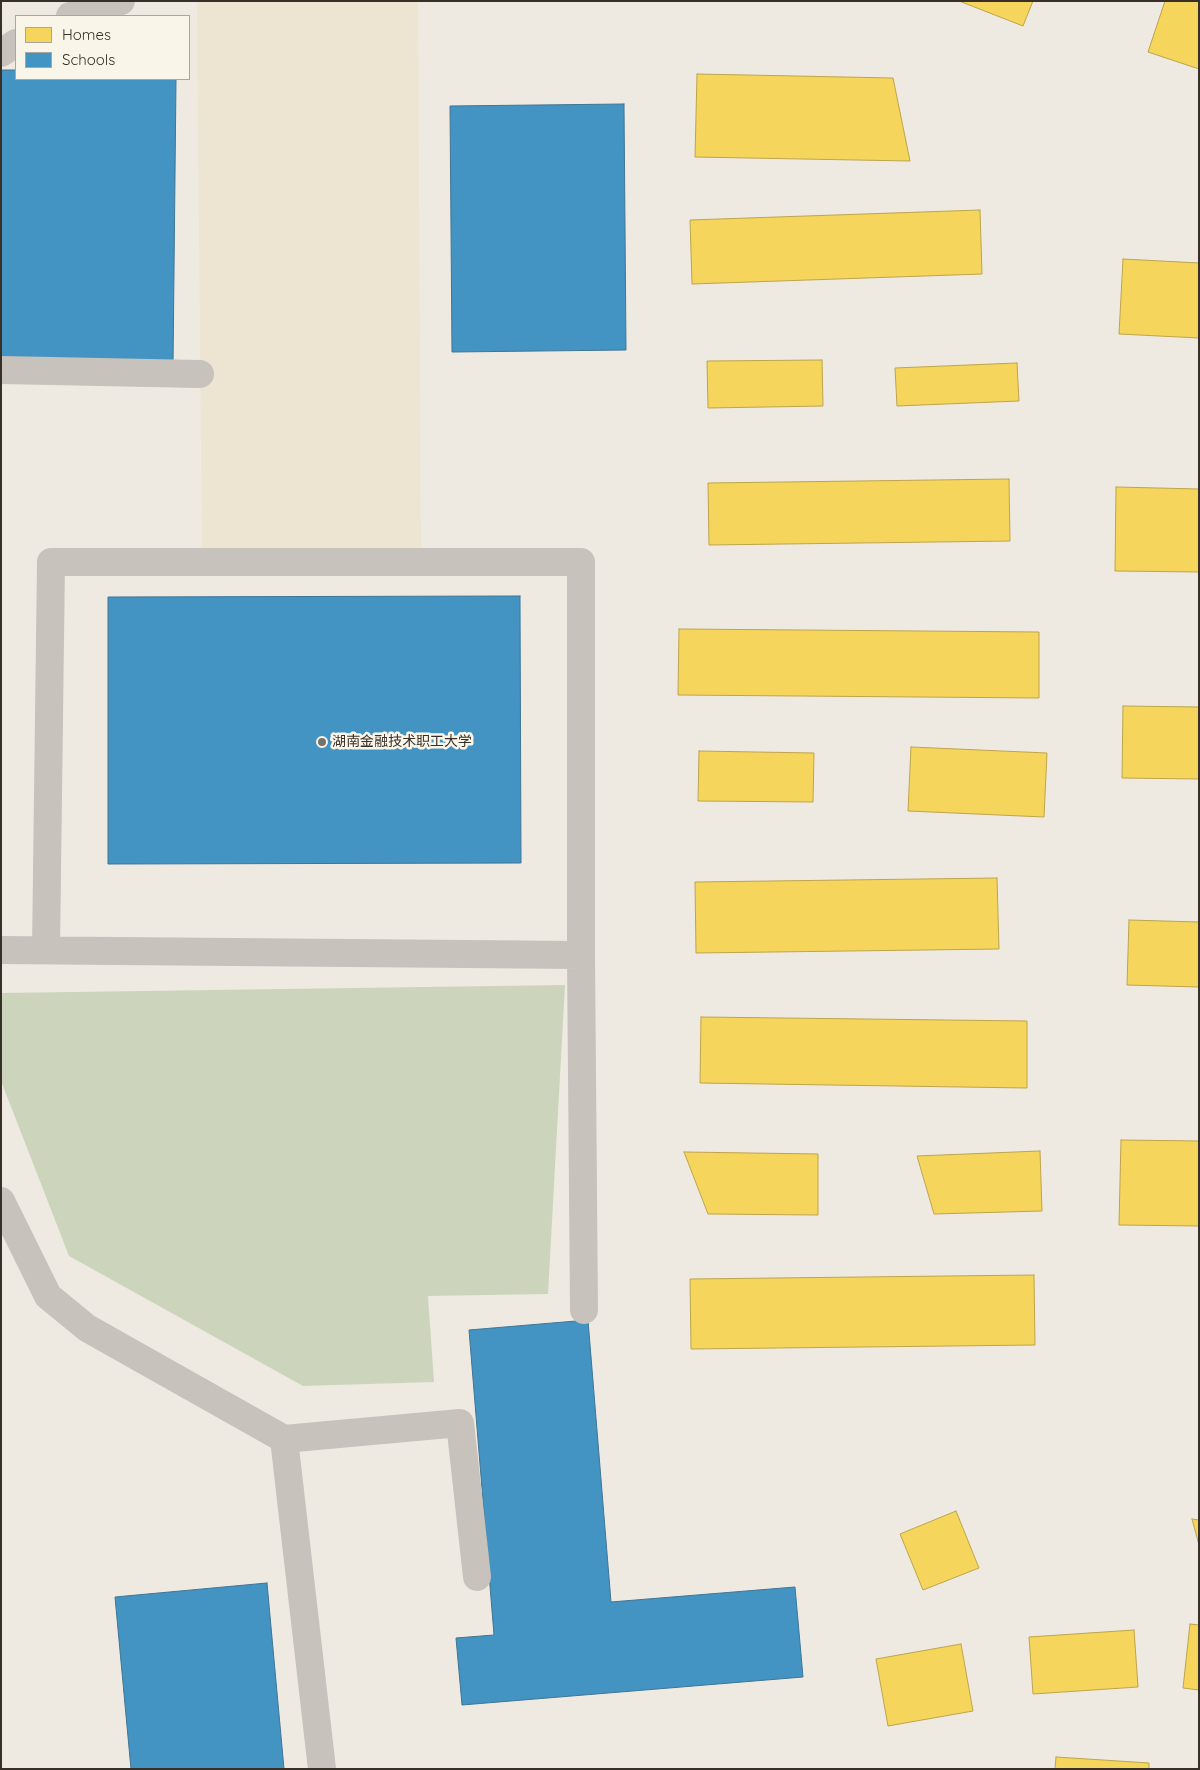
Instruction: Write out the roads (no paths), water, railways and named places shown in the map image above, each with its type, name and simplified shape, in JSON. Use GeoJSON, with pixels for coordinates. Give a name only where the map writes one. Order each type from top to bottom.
{"type":"FeatureCollection","features":[{"type":"Feature","properties":{"kind":"lane"},"geometry":{"type":"LineString","coordinates":[[73,15],[122,1]]}},
{"type":"Feature","properties":{"kind":"lane"},"geometry":{"type":"LineString","coordinates":[[1,53],[15,44]]}},
{"type":"Feature","properties":{"kind":"lane"},"geometry":{"type":"LineString","coordinates":[[1,370],[200,374]]}},
{"type":"Feature","properties":{"kind":"lane"},"geometry":{"type":"LineString","coordinates":[[46,950],[52,562],[581,562],[581,955],[584,1310]]}},
{"type":"Feature","properties":{"kind":"lane"},"geometry":{"type":"LineString","coordinates":[[1,950],[581,955]]}},
{"type":"Feature","properties":{"kind":"lane"},"geometry":{"type":"LineString","coordinates":[[1,1201],[48,1296],[87,1328],[284,1439],[460,1423],[477,1577]]}},
{"type":"Feature","properties":{"kind":"lane"},"geometry":{"type":"LineString","coordinates":[[284,1439],[322,1769]]}},
{"type":"Feature","properties":{"kind":"place","name":"湖南金融技术职工大学"},"geometry":{"type":"Point","coordinates":[322,742]}}]}
